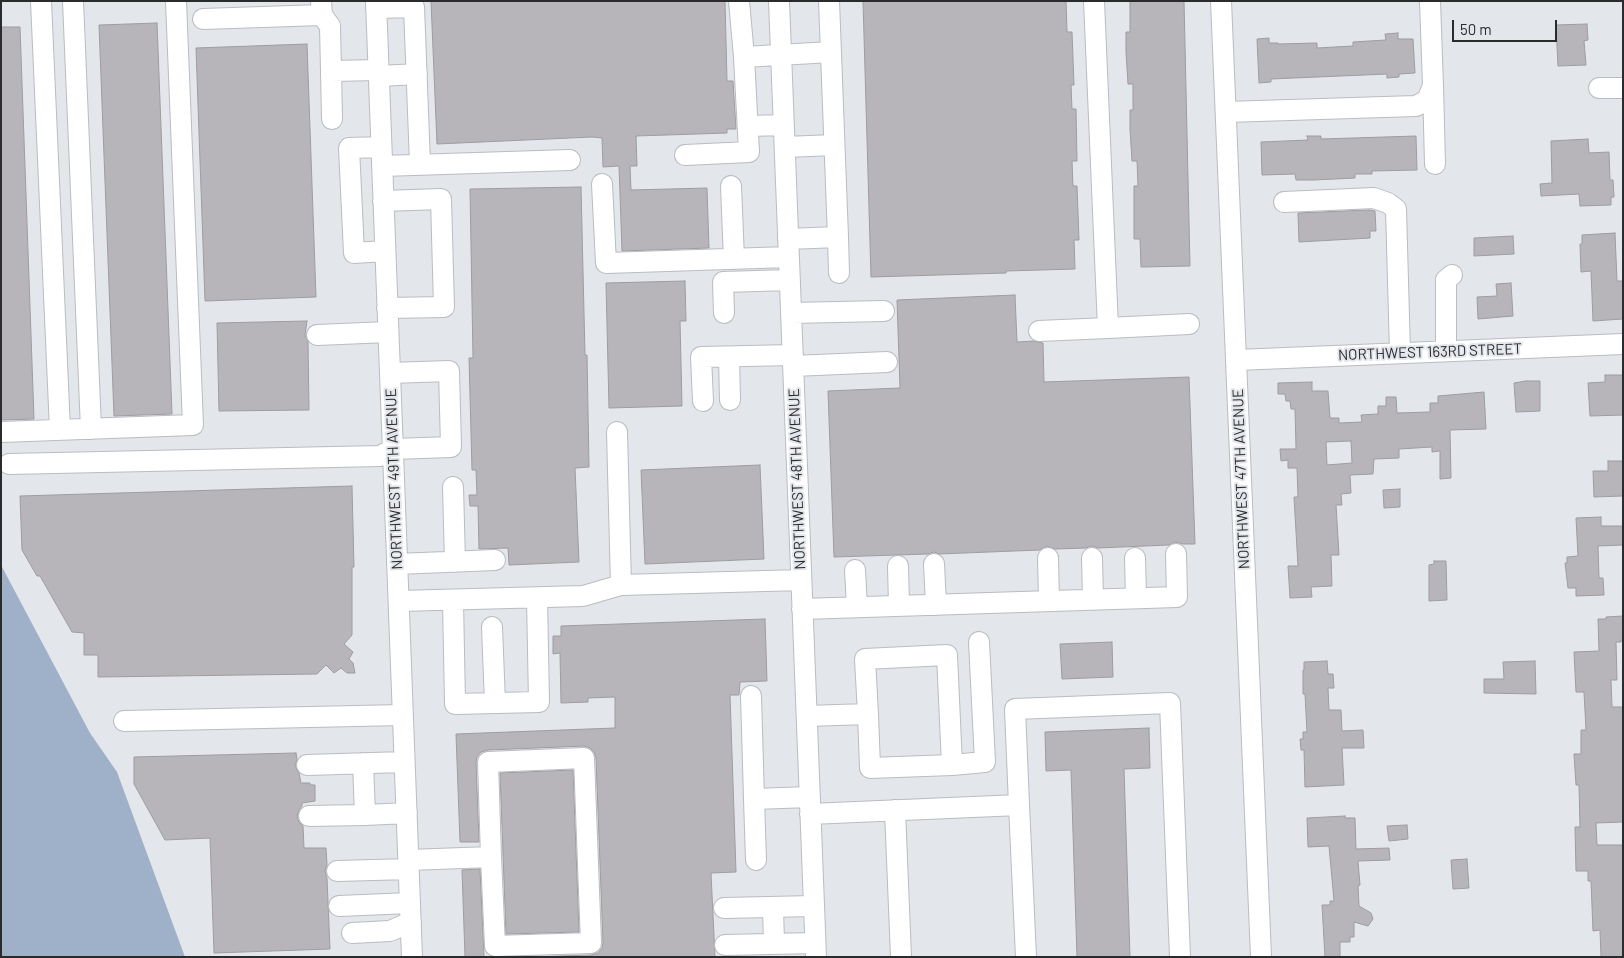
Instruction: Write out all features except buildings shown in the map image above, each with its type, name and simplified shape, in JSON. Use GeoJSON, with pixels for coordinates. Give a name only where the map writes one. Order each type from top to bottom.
{"type":"FeatureCollection","features":[{"type":"Feature","properties":{"kind":"street"},"geometry":{"type":"LineString","coordinates":[[41,1],[60,430]]}},
{"type":"Feature","properties":{"kind":"street"},"geometry":{"type":"LineString","coordinates":[[73,1],[91,428]]}},
{"type":"Feature","properties":{"kind":"street"},"geometry":{"type":"LineString","coordinates":[[1,432],[193,425],[176,1]]}},
{"type":"Feature","properties":{"kind":"street"},"geometry":{"type":"LineString","coordinates":[[685,155],[749,152],[739,1]]}},
{"type":"Feature","properties":{"kind":"street","name":"NORTHWEST 48TH AVENUE"},"geometry":{"type":"LineString","coordinates":[[779,1],[816,950]]}},
{"type":"Feature","properties":{"kind":"street"},"geometry":{"type":"LineString","coordinates":[[829,1],[839,273]]}},
{"type":"Feature","properties":{"kind":"street"},"geometry":{"type":"LineString","coordinates":[[1094,1],[1108,328]]}},
{"type":"Feature","properties":{"kind":"street","name":"NORTHWEST 47TH AVENUE"},"geometry":{"type":"LineString","coordinates":[[1222,1],[1261,957]]}},
{"type":"Feature","properties":{"kind":"street"},"geometry":{"type":"LineString","coordinates":[[1430,1],[1436,164]]}},
{"type":"Feature","properties":{"kind":"street"},"geometry":{"type":"LineString","coordinates":[[376,5],[414,7],[420,164]]}},
{"type":"Feature","properties":{"kind":"street","name":"NORTHWEST 49TH AVENUE"},"geometry":{"type":"LineString","coordinates":[[376,5],[412,957]]}},
{"type":"Feature","properties":{"kind":"street"},"geometry":{"type":"LineString","coordinates":[[203,19],[322,8],[330,26],[332,119]]}},
{"type":"Feature","properties":{"kind":"street"},"geometry":{"type":"LineString","coordinates":[[744,57],[831,52]]}},
{"type":"Feature","properties":{"kind":"street"},"geometry":{"type":"LineString","coordinates":[[331,71],[417,74]]}},
{"type":"Feature","properties":{"kind":"street"},"geometry":{"type":"LineString","coordinates":[[1226,112],[1416,106],[1427,100],[1433,86]]}},
{"type":"Feature","properties":{"kind":"street"},"geometry":{"type":"LineString","coordinates":[[1599,88],[1623,88]]}},
{"type":"Feature","properties":{"kind":"street"},"geometry":{"type":"LineString","coordinates":[[748,126],[784,125]]}},
{"type":"Feature","properties":{"kind":"street"},"geometry":{"type":"LineString","coordinates":[[784,147],[834,145]]}},
{"type":"Feature","properties":{"kind":"street"},"geometry":{"type":"LineString","coordinates":[[385,251],[354,253],[349,148],[420,164],[570,160]]}},
{"type":"Feature","properties":{"kind":"street"},"geometry":{"type":"LineString","coordinates":[[602,184],[606,263],[734,259],[838,237]]}},
{"type":"Feature","properties":{"kind":"street"},"geometry":{"type":"LineString","coordinates":[[731,186],[734,259]]}},
{"type":"Feature","properties":{"kind":"street"},"geometry":{"type":"LineString","coordinates":[[1284,202],[1374,198],[1388,202],[1396,209],[1400,353]]}},
{"type":"Feature","properties":{"kind":"street"},"geometry":{"type":"LineString","coordinates":[[384,201],[440,200],[444,307],[388,308]]}},
{"type":"Feature","properties":{"kind":"street"},"geometry":{"type":"LineString","coordinates":[[1446,351],[1446,280],[1452,275]]}},
{"type":"Feature","properties":{"kind":"street"},"geometry":{"type":"LineString","coordinates":[[724,313],[723,282],[790,280]]}},
{"type":"Feature","properties":{"kind":"street"},"geometry":{"type":"LineString","coordinates":[[791,313],[884,310]]}},
{"type":"Feature","properties":{"kind":"street"},"geometry":{"type":"LineString","coordinates":[[1039,331],[1189,324]]}},
{"type":"Feature","properties":{"kind":"street"},"geometry":{"type":"LineString","coordinates":[[317,335],[388,332]]}},
{"type":"Feature","properties":{"kind":"street","name":"NORTHWEST 163RD STREET"},"geometry":{"type":"LineString","coordinates":[[1236,360],[1623,344]]}},
{"type":"Feature","properties":{"kind":"street"},"geometry":{"type":"LineString","coordinates":[[703,401],[701,357],[888,362]]}},
{"type":"Feature","properties":{"kind":"street"},"geometry":{"type":"LineString","coordinates":[[729,357],[730,400]]}},
{"type":"Feature","properties":{"kind":"street"},"geometry":{"type":"LineString","coordinates":[[9,464],[380,456],[393,449],[451,447],[449,371],[390,373]]}},
{"type":"Feature","properties":{"kind":"street"},"geometry":{"type":"LineString","coordinates":[[617,432],[621,586]]}},
{"type":"Feature","properties":{"kind":"street"},"geometry":{"type":"LineString","coordinates":[[453,487],[455,562]]}},
{"type":"Feature","properties":{"kind":"street"},"geometry":{"type":"LineString","coordinates":[[802,609],[1177,597],[1176,554]]}},
{"type":"Feature","properties":{"kind":"street"},"geometry":{"type":"LineString","coordinates":[[1048,558],[1049,601]]}},
{"type":"Feature","properties":{"kind":"street"},"geometry":{"type":"LineString","coordinates":[[1092,558],[1093,600]]}},
{"type":"Feature","properties":{"kind":"street"},"geometry":{"type":"LineString","coordinates":[[1135,558],[1136,598]]}},
{"type":"Feature","properties":{"kind":"street"},"geometry":{"type":"LineString","coordinates":[[397,564],[495,560]]}},
{"type":"Feature","properties":{"kind":"street"},"geometry":{"type":"LineString","coordinates":[[934,564],[936,605]]}},
{"type":"Feature","properties":{"kind":"street"},"geometry":{"type":"LineString","coordinates":[[898,566],[899,606]]}},
{"type":"Feature","properties":{"kind":"street"},"geometry":{"type":"LineString","coordinates":[[855,570],[857,607]]}},
{"type":"Feature","properties":{"kind":"street"},"geometry":{"type":"LineString","coordinates":[[399,601],[583,596],[621,586],[801,580]]}},
{"type":"Feature","properties":{"kind":"street"},"geometry":{"type":"LineString","coordinates":[[453,600],[455,704],[539,702],[537,598]]}},
{"type":"Feature","properties":{"kind":"street"},"geometry":{"type":"LineString","coordinates":[[492,626],[495,703]]}},
{"type":"Feature","properties":{"kind":"street"},"geometry":{"type":"LineString","coordinates":[[952,765],[947,655],[866,658],[870,768],[952,765],[985,762],[979,642]]}},
{"type":"Feature","properties":{"kind":"street"},"geometry":{"type":"LineString","coordinates":[[751,696],[756,860]]}},
{"type":"Feature","properties":{"kind":"street"},"geometry":{"type":"LineString","coordinates":[[1026,957],[1015,709],[1170,703],[1180,957]]}},
{"type":"Feature","properties":{"kind":"street"},"geometry":{"type":"LineString","coordinates":[[806,716],[868,714]]}},
{"type":"Feature","properties":{"kind":"street"},"geometry":{"type":"LineString","coordinates":[[124,721],[403,715]]}},
{"type":"Feature","properties":{"kind":"street"},"geometry":{"type":"LineString","coordinates":[[584,758],[591,943],[495,946],[491,856],[488,762],[584,758]]}},
{"type":"Feature","properties":{"kind":"street"},"geometry":{"type":"LineString","coordinates":[[306,765],[404,762]]}},
{"type":"Feature","properties":{"kind":"street"},"geometry":{"type":"LineString","coordinates":[[363,763],[365,814]]}},
{"type":"Feature","properties":{"kind":"street"},"geometry":{"type":"LineString","coordinates":[[754,799],[810,805],[895,810],[1019,805]]}},
{"type":"Feature","properties":{"kind":"street"},"geometry":{"type":"LineString","coordinates":[[895,810],[901,957]]}},
{"type":"Feature","properties":{"kind":"street"},"geometry":{"type":"LineString","coordinates":[[310,816],[406,813]]}},
{"type":"Feature","properties":{"kind":"street"},"geometry":{"type":"LineString","coordinates":[[337,871],[491,856]]}},
{"type":"Feature","properties":{"kind":"street"},"geometry":{"type":"LineString","coordinates":[[339,906],[410,912]]}},
{"type":"Feature","properties":{"kind":"street"},"geometry":{"type":"LineString","coordinates":[[724,908],[814,906]]}},
{"type":"Feature","properties":{"kind":"street"},"geometry":{"type":"LineString","coordinates":[[773,907],[774,944]]}},
{"type":"Feature","properties":{"kind":"street"},"geometry":{"type":"LineString","coordinates":[[352,933],[390,931],[410,912]]}},
{"type":"Feature","properties":{"kind":"street"},"geometry":{"type":"LineString","coordinates":[[725,945],[774,944],[816,950]]}},
{"type":"Feature","properties":{"kind":"water"},"geometry":{"type":"Polygon","coordinates":[[[1,565],[90,733],[117,772],[185,957],[1,957],[1,565]]]}}]}
